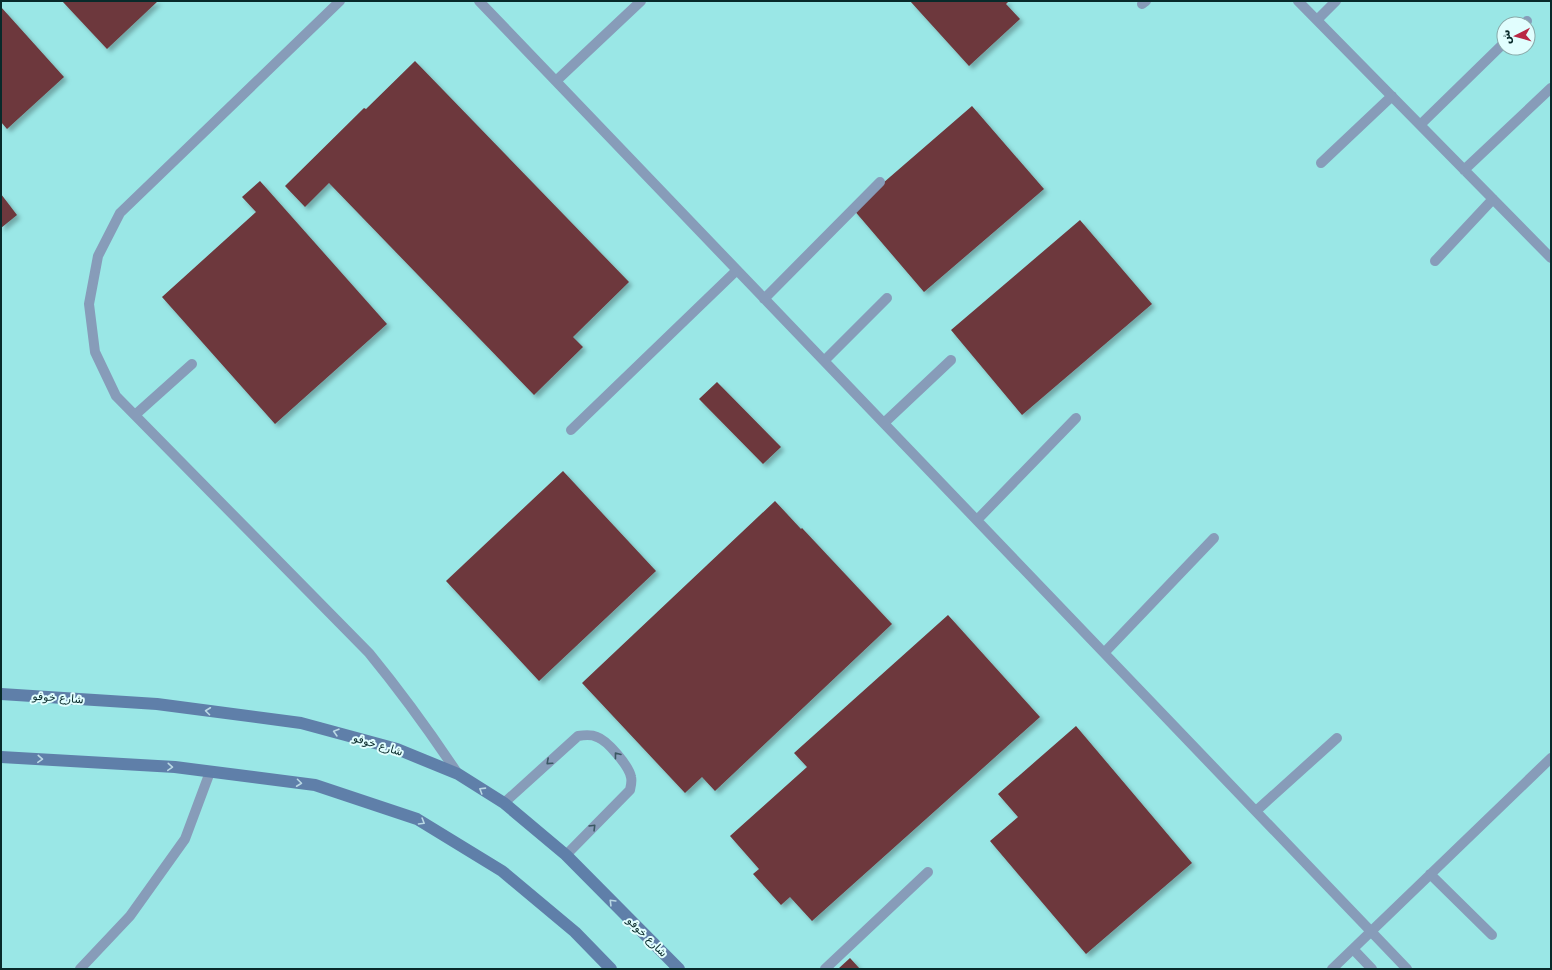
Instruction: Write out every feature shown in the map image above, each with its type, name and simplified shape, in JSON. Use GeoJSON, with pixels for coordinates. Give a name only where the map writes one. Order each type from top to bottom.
{"type":"FeatureCollection","features":[{"type":"Feature","properties":{"kind":"street","name":"شارع خوفو"},"geometry":{"type":"LineString","coordinates":[[1,694],[157,704],[301,723],[397,749],[458,774],[504,804],[566,855],[679,969]]}},
{"type":"Feature","properties":{"kind":"street"},"geometry":{"type":"LineString","coordinates":[[1,757],[175,767],[315,785],[417,819],[502,871],[574,932],[611,969]]}},
{"type":"Feature","properties":{"kind":"lane"},"geometry":{"type":"LineString","coordinates":[[340,1],[120,213],[98,256],[89,304],[96,352],[116,396],[369,653],[409,703],[458,774]]}},
{"type":"Feature","properties":{"kind":"lane"},"geometry":{"type":"LineString","coordinates":[[479,1],[1407,969]]}},
{"type":"Feature","properties":{"kind":"lane"},"geometry":{"type":"LineString","coordinates":[[556,81],[641,1]]}},
{"type":"Feature","properties":{"kind":"lane"},"geometry":{"type":"LineString","coordinates":[[1298,1],[1551,258]]}},
{"type":"Feature","properties":{"kind":"lane"},"geometry":{"type":"LineString","coordinates":[[1317,20],[1336,1]]}},
{"type":"Feature","properties":{"kind":"lane"},"geometry":{"type":"LineString","coordinates":[[1420,125],[1496,51]]}},
{"type":"Feature","properties":{"kind":"lane"},"geometry":{"type":"LineString","coordinates":[[1464,170],[1551,88]]}},
{"type":"Feature","properties":{"kind":"lane"},"geometry":{"type":"LineString","coordinates":[[1321,163],[1392,96]]}},
{"type":"Feature","properties":{"kind":"lane"},"geometry":{"type":"LineString","coordinates":[[764,299],[880,182]]}},
{"type":"Feature","properties":{"kind":"lane"},"geometry":{"type":"LineString","coordinates":[[1435,261],[1493,199]]}},
{"type":"Feature","properties":{"kind":"lane"},"geometry":{"type":"LineString","coordinates":[[571,430],[737,270]]}},
{"type":"Feature","properties":{"kind":"lane"},"geometry":{"type":"LineString","coordinates":[[824,361],[887,298]]}},
{"type":"Feature","properties":{"kind":"lane"},"geometry":{"type":"LineString","coordinates":[[884,423],[951,360]]}},
{"type":"Feature","properties":{"kind":"lane"},"geometry":{"type":"LineString","coordinates":[[135,415],[192,364]]}},
{"type":"Feature","properties":{"kind":"lane"},"geometry":{"type":"LineString","coordinates":[[977,520],[1076,418]]}},
{"type":"Feature","properties":{"kind":"lane"},"geometry":{"type":"LineString","coordinates":[[1104,653],[1214,538]]}},
{"type":"Feature","properties":{"kind":"lane"},"geometry":{"type":"LineString","coordinates":[[504,804],[578,736],[588,735],[597,737],[608,743],[620,758],[631,776],[630,790],[566,855]]}},
{"type":"Feature","properties":{"kind":"lane"},"geometry":{"type":"LineString","coordinates":[[1256,811],[1337,738]]}},
{"type":"Feature","properties":{"kind":"lane"},"geometry":{"type":"LineString","coordinates":[[1332,969],[1551,758]]}},
{"type":"Feature","properties":{"kind":"lane"},"geometry":{"type":"LineString","coordinates":[[80,969],[130,916],[185,839],[210,772]]}},
{"type":"Feature","properties":{"kind":"lane"},"geometry":{"type":"LineString","coordinates":[[825,969],[928,872]]}},
{"type":"Feature","properties":{"kind":"lane"},"geometry":{"type":"LineString","coordinates":[[1430,874],[1492,935]]}},
{"type":"Feature","properties":{"kind":"lane"},"geometry":{"type":"LineString","coordinates":[[1352,949],[1372,969]]}},
{"type":"Feature","properties":{"kind":"building"},"geometry":{"type":"Polygon","coordinates":[[[62,1],[158,1],[107,49],[62,1]]]}},
{"type":"Feature","properties":{"kind":"building"},"geometry":{"type":"Polygon","coordinates":[[[910,1],[1009,1],[1006,4],[1020,19],[969,66],[910,1]]]}},
{"type":"Feature","properties":{"kind":"building"},"geometry":{"type":"Polygon","coordinates":[[[1,7],[64,77],[7,129],[1,122],[1,7]]]}},
{"type":"Feature","properties":{"kind":"building"},"geometry":{"type":"Polygon","coordinates":[[[415,61],[629,282],[573,337],[583,347],[534,395],[329,183],[305,207],[285,186],[364,108],[366,109],[415,61]]]}},
{"type":"Feature","properties":{"kind":"building"},"geometry":{"type":"Polygon","coordinates":[[[972,106],[1044,189],[924,292],[853,209],[972,106]]]}},
{"type":"Feature","properties":{"kind":"building"},"geometry":{"type":"Polygon","coordinates":[[[260,181],[387,324],[275,424],[162,297],[256,212],[242,197],[260,181]]]}},
{"type":"Feature","properties":{"kind":"building"},"geometry":{"type":"Polygon","coordinates":[[[1,194],[17,215],[1,228],[1,194]]]}},
{"type":"Feature","properties":{"kind":"building"},"geometry":{"type":"Polygon","coordinates":[[[1080,220],[1152,304],[1022,415],[951,330],[1080,220]]]}},
{"type":"Feature","properties":{"kind":"building"},"geometry":{"type":"Polygon","coordinates":[[[717,382],[781,447],[763,464],[699,399],[717,382]]]}},
{"type":"Feature","properties":{"kind":"building"},"geometry":{"type":"Polygon","coordinates":[[[563,471],[656,571],[539,681],[446,581],[563,471]]]}},
{"type":"Feature","properties":{"kind":"building"},"geometry":{"type":"Polygon","coordinates":[[[775,501],[892,624],[715,791],[702,777],[685,793],[582,683],[775,501]]]}},
{"type":"Feature","properties":{"kind":"building"},"geometry":{"type":"Polygon","coordinates":[[[948,615],[1040,717],[812,921],[790,897],[781,905],[753,874],[759,869],[730,836],[807,767],[794,753],[948,615]]]}},
{"type":"Feature","properties":{"kind":"building"},"geometry":{"type":"Polygon","coordinates":[[[1076,726],[1192,863],[1086,954],[990,841],[1018,817],[998,794],[1076,726]]]}},
{"type":"Feature","properties":{"kind":"building"},"geometry":{"type":"Polygon","coordinates":[[[850,958],[860,969],[838,969],[850,958]]]}}]}
